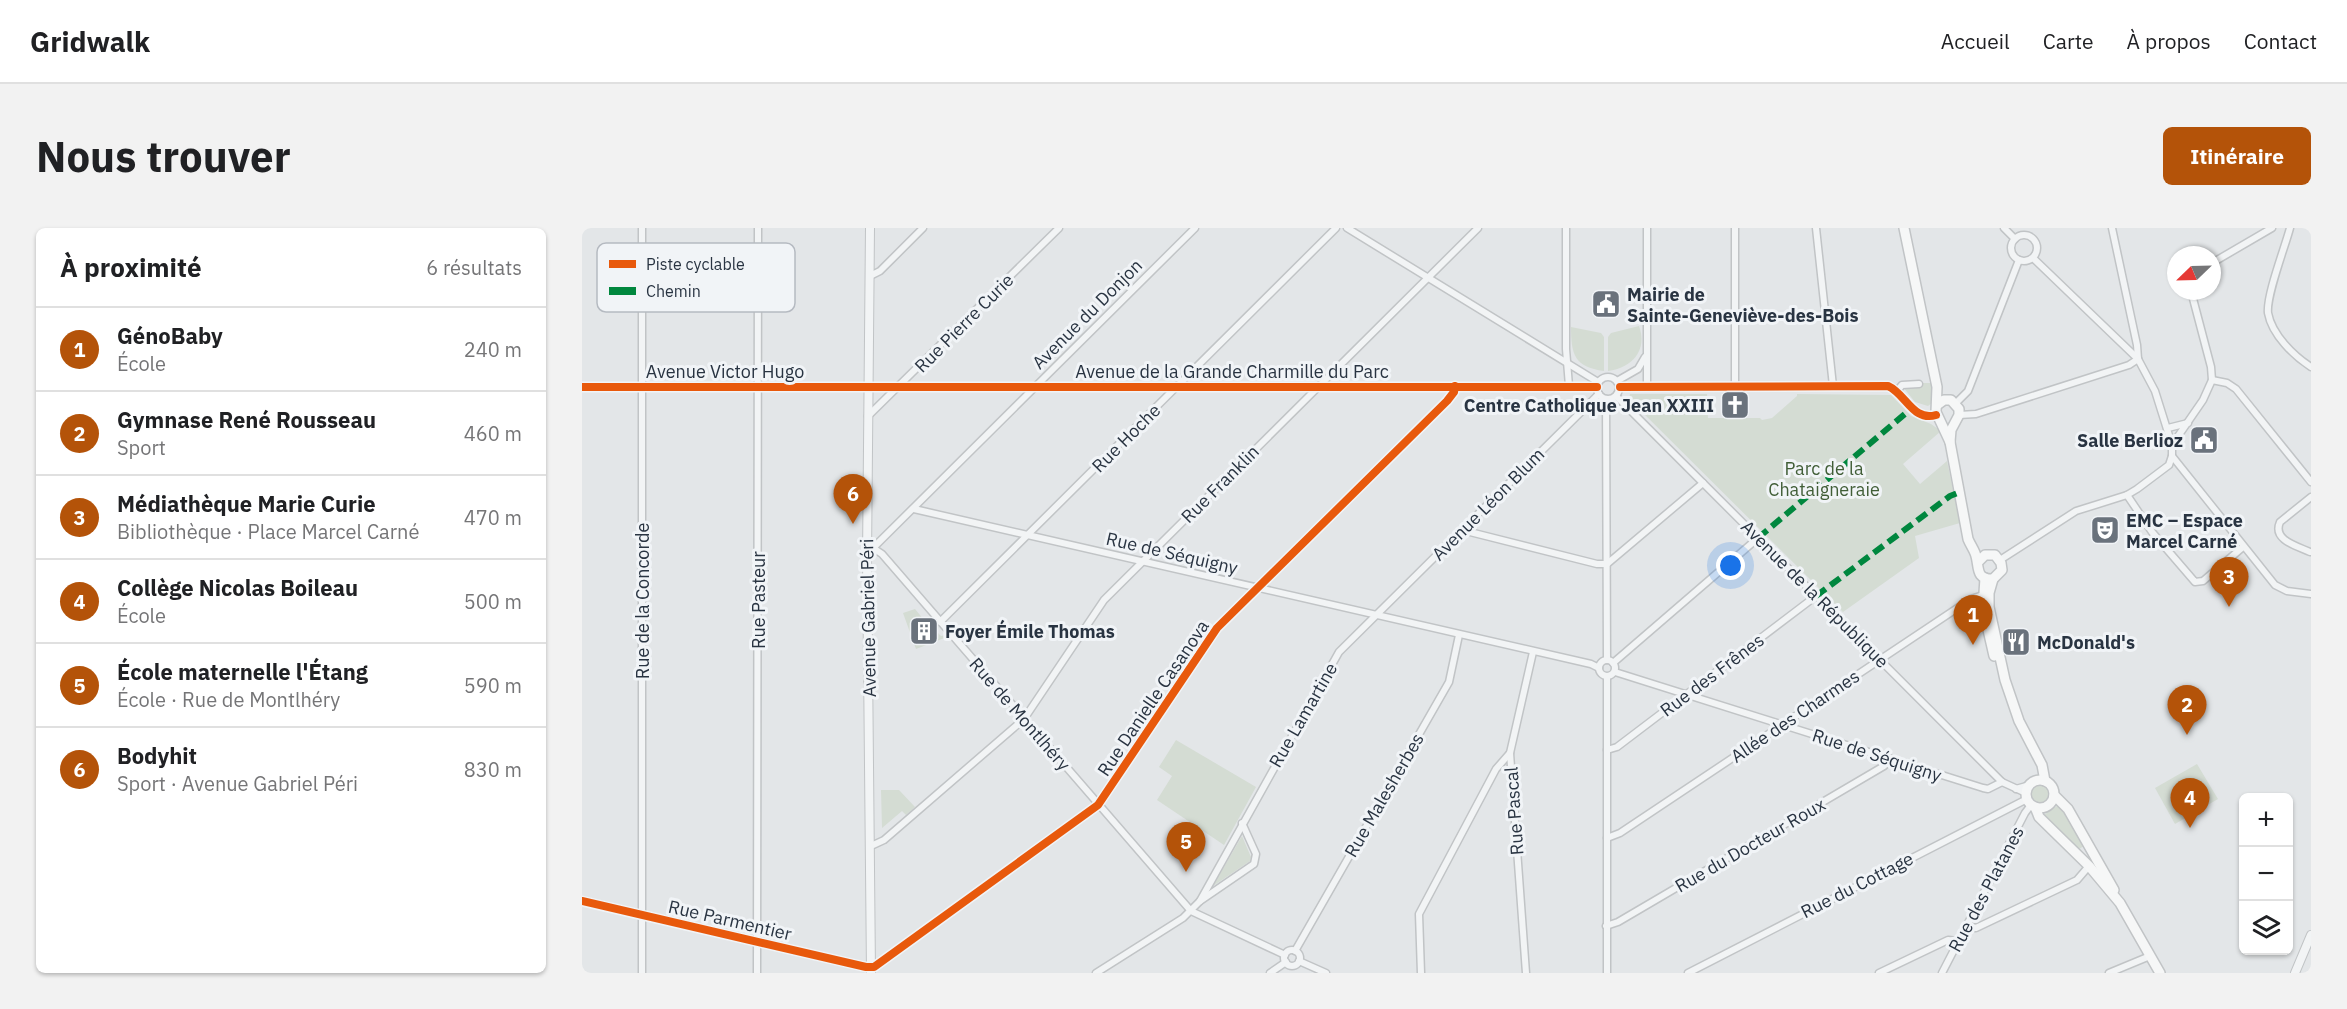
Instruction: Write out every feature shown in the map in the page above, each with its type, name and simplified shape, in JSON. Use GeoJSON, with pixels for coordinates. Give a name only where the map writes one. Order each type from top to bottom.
{"type":"FeatureCollection","features":[{"type":"Feature","properties":{"kind":"main road"},"geometry":{"type":"LineString","coordinates":[[1904,228],[1937,387],[1938,414],[1950,442],[1968,538],[1981,558]]}},
{"type":"Feature","properties":{"kind":"main road"},"geometry":{"type":"LineString","coordinates":[[1937,387],[1959,409],[1950,442]]}},
{"type":"Feature","properties":{"kind":"main road"},"geometry":{"type":"LineString","coordinates":[[1938,414],[1952,401]]}},
{"type":"Feature","properties":{"kind":"main road"},"geometry":{"type":"LineString","coordinates":[[1938,414],[1947,423],[1956,418]]}},
{"type":"Feature","properties":{"kind":"main road"},"geometry":{"type":"LineString","coordinates":[[1989,578],[1977,570],[1981,558],[1991,554],[2000,560],[2002,570],[1989,578],[1983,595],[1986,622],[2004,696],[2015,724],[2036,763],[2042,781],[2052,787],[2054,795],[2068,809],[2160,973]]}},
{"type":"Feature","properties":{"kind":"main road"},"geometry":{"type":"LineString","coordinates":[[1989,578],[1989,607],[2005,680],[2019,721],[2042,765],[2042,781],[2030,798]]}},
{"type":"Feature","properties":{"kind":"main road"},"geometry":{"type":"LineString","coordinates":[[2030,798],[2047,806],[2054,795]]}},
{"type":"Feature","properties":{"kind":"main road"},"geometry":{"type":"LineString","coordinates":[[2030,798],[2038,817],[2089,866],[2120,903]]}},
{"type":"Feature","properties":{"kind":"street","name":"Avenue Gabriel Péri"},"geometry":{"type":"LineString","coordinates":[[870,228],[868,416],[871,970]]}},
{"type":"Feature","properties":{"kind":"street"},"geometry":{"type":"LineString","coordinates":[[870,276],[880,271],[923,228]]}},
{"type":"Feature","properties":{"kind":"street","name":"Rue Pierre Curie"},"geometry":{"type":"LineString","coordinates":[[868,416],[1059,228]]}},
{"type":"Feature","properties":{"kind":"street","name":"Avenue du Donjon"},"geometry":{"type":"LineString","coordinates":[[870,549],[914,509],[1195,228]]}},
{"type":"Feature","properties":{"kind":"street","name":"Rue Hoche"},"geometry":{"type":"LineString","coordinates":[[940,622],[1336,228]]}},
{"type":"Feature","properties":{"kind":"street"},"geometry":{"type":"LineString","coordinates":[[1347,228],[1567,363],[1598,388],[1606,399],[1606,564],[1610,662],[1615,672],[1607,676],[1600,673],[1601,662],[1610,662],[1758,538]]}},
{"type":"Feature","properties":{"kind":"street","name":"Rue Franklin"},"geometry":{"type":"LineString","coordinates":[[871,846],[884,840],[1024,718],[1099,606],[1478,228]]}},
{"type":"Feature","properties":{"kind":"street"},"geometry":{"type":"LineString","coordinates":[[1566,228],[1569,386]]}},
{"type":"Feature","properties":{"kind":"street"},"geometry":{"type":"LineString","coordinates":[[1647,228],[1647,387]]}},
{"type":"Feature","properties":{"kind":"street"},"geometry":{"type":"LineString","coordinates":[[1735,228],[1736,387]]}},
{"type":"Feature","properties":{"kind":"street"},"geometry":{"type":"LineString","coordinates":[[1816,228],[1833,386]]}},
{"type":"Feature","properties":{"kind":"street"},"geometry":{"type":"LineString","coordinates":[[2004,228],[2014,239]]}},
{"type":"Feature","properties":{"kind":"street"},"geometry":{"type":"LineString","coordinates":[[2029,236],[2032,228]]}},
{"type":"Feature","properties":{"kind":"street"},"geometry":{"type":"LineString","coordinates":[[2112,228],[2138,359]]}},
{"type":"Feature","properties":{"kind":"street"},"geometry":{"type":"LineString","coordinates":[[2221,257],[2272,228]]}},
{"type":"Feature","properties":{"kind":"street"},"geometry":{"type":"LineString","coordinates":[[2290,228],[2269,300],[2268,313],[2282,340],[2295,355],[2311,367]]}},
{"type":"Feature","properties":{"kind":"street"},"geometry":{"type":"LineString","coordinates":[[2021,235],[2029,236],[2037,246],[2033,258],[2026,261],[2019,260],[2011,250],[2014,239],[2021,235]]}},
{"type":"Feature","properties":{"kind":"street"},"geometry":{"type":"LineString","coordinates":[[2000,560],[2076,511],[2127,495],[2169,465],[2172,456],[2168,428],[2160,405],[2138,359],[2033,258]]}},
{"type":"Feature","properties":{"kind":"street"},"geometry":{"type":"LineString","coordinates":[[1952,401],[1968,391],[2019,260]]}},
{"type":"Feature","properties":{"kind":"street"},"geometry":{"type":"LineString","coordinates":[[2172,445],[2189,423],[2212,380],[2211,367],[2193,300]]}},
{"type":"Feature","properties":{"kind":"street","name":"Rue de la Concorde"},"geometry":{"type":"LineString","coordinates":[[642,312],[642,973]]}},
{"type":"Feature","properties":{"kind":"street","name":"Rue Pasteur"},"geometry":{"type":"LineString","coordinates":[[757,973],[758,312]]}},
{"type":"Feature","properties":{"kind":"street"},"geometry":{"type":"LineString","coordinates":[[1606,399],[1616,396],[1618,384],[1638,369],[1647,353]]}},
{"type":"Feature","properties":{"kind":"street"},"geometry":{"type":"LineString","coordinates":[[1956,418],[1976,414],[2128,365],[2138,359]]}},
{"type":"Feature","properties":{"kind":"street","name":"Avenue de la Grande Charmille du Parc"},"geometry":{"type":"LineString","coordinates":[[868,386],[1569,386],[1598,388],[1607,376],[1618,384]]}},
{"type":"Feature","properties":{"kind":"street"},"geometry":{"type":"LineString","coordinates":[[2212,380],[2227,383],[2236,389],[2311,483]]}},
{"type":"Feature","properties":{"kind":"street"},"geometry":{"type":"LineString","coordinates":[[1618,384],[1647,387],[1888,386],[1897,391],[1919,414],[1928,417],[1938,414]]}},
{"type":"Feature","properties":{"kind":"street"},"geometry":{"type":"LineString","coordinates":[[1897,391],[1902,385],[1919,384]]}},
{"type":"Feature","properties":{"kind":"street","name":"Avenue Victor Hugo"},"geometry":{"type":"LineString","coordinates":[[582,387],[868,386]]}},
{"type":"Feature","properties":{"kind":"street","name":"Rue Danielle Casanova"},"geometry":{"type":"LineString","coordinates":[[871,970],[1098,805],[1217,628],[1447,401],[1454,392],[1455,386]]}},
{"type":"Feature","properties":{"kind":"street","name":"Avenue Léon Blum"},"geometry":{"type":"LineString","coordinates":[[1377,615],[1598,388]]}},
{"type":"Feature","properties":{"kind":"street","name":"Avenue de la République"},"geometry":{"type":"LineString","coordinates":[[1616,396],[2002,782],[2030,798]]}},
{"type":"Feature","properties":{"kind":"street"},"geometry":{"type":"LineString","coordinates":[[2168,428],[2189,423]]}},
{"type":"Feature","properties":{"kind":"street"},"geometry":{"type":"LineString","coordinates":[[2172,456],[2278,589],[2311,594]]}},
{"type":"Feature","properties":{"kind":"street"},"geometry":{"type":"LineString","coordinates":[[1462,530],[1535,550],[1606,564],[1703,483]]}},
{"type":"Feature","properties":{"kind":"street"},"geometry":{"type":"LineString","coordinates":[[2127,495],[2152,532],[2195,582],[2203,581],[2244,547]]}},
{"type":"Feature","properties":{"kind":"street"},"geometry":{"type":"LineString","coordinates":[[2310,552],[2287,542],[2278,531],[2278,527],[2280,522],[2311,496]]}},
{"type":"Feature","properties":{"kind":"street","name":"Rue de Séquigny"},"geometry":{"type":"LineString","coordinates":[[914,509],[1591,664],[1599,668]]}},
{"type":"Feature","properties":{"kind":"street","name":"Rue de Montlhéry"},"geometry":{"type":"LineString","coordinates":[[870,549],[882,554],[1191,911],[1291,961],[1326,973]]}},
{"type":"Feature","properties":{"kind":"street","name":"Allée des Charmes"},"geometry":{"type":"LineString","coordinates":[[1606,838],[1620,832],[1971,599],[1983,595]]}},
{"type":"Feature","properties":{"kind":"street","name":"Rue des Frênes"},"geometry":{"type":"LineString","coordinates":[[1607,750],[1617,747],[1816,596]]}},
{"type":"Feature","properties":{"kind":"street","name":"Rue Lamartine"},"geometry":{"type":"LineString","coordinates":[[1095,973],[1191,911],[1200,901],[1333,661],[1377,615]]}},
{"type":"Feature","properties":{"kind":"street","name":"Rue Malesherbes"},"geometry":{"type":"LineString","coordinates":[[1295,951],[1449,682],[1459,634]]}},
{"type":"Feature","properties":{"kind":"street","name":"Rue Pascal"},"geometry":{"type":"LineString","coordinates":[[1526,973],[1510,753],[1533,652]]}},
{"type":"Feature","properties":{"kind":"street","name":"Rue de Séquigny"},"geometry":{"type":"LineString","coordinates":[[1615,672],[1983,788],[1988,789],[2002,782]]}},
{"type":"Feature","properties":{"kind":"street"},"geometry":{"type":"LineString","coordinates":[[1607,676],[1607,973]]}},
{"type":"Feature","properties":{"kind":"street"},"geometry":{"type":"LineString","coordinates":[[1420,973],[1419,914],[1496,770],[1510,753]]}},
{"type":"Feature","properties":{"kind":"street","name":"Rue du Docteur Roux"},"geometry":{"type":"LineString","coordinates":[[1606,926],[1618,922],[1772,832],[1884,766],[1891,759]]}},
{"type":"Feature","properties":{"kind":"street","name":"Rue des Platanes"},"geometry":{"type":"LineString","coordinates":[[1942,973],[2025,813],[2030,798]]}},
{"type":"Feature","properties":{"kind":"street","name":"Rue du Cottage"},"geometry":{"type":"LineString","coordinates":[[1688,973],[2030,798]]}},
{"type":"Feature","properties":{"kind":"street","name":"Rue Lamartine"},"geometry":{"type":"LineString","coordinates":[[1200,901],[1254,864],[1256,854],[1242,824]]}},
{"type":"Feature","properties":{"kind":"street"},"geometry":{"type":"LineString","coordinates":[[1966,926],[1976,928],[2077,880],[2089,866]]}},
{"type":"Feature","properties":{"kind":"street","name":"Rue Parmentier"},"geometry":{"type":"LineString","coordinates":[[582,902],[871,970]]}},
{"type":"Feature","properties":{"kind":"street"},"geometry":{"type":"LineString","coordinates":[[2295,973],[2311,935]]}},
{"type":"Feature","properties":{"kind":"street"},"geometry":{"type":"LineString","coordinates":[[1879,973],[1948,940],[1958,941]]}},
{"type":"Feature","properties":{"kind":"street"},"geometry":{"type":"LineString","coordinates":[[1270,973],[1291,961],[1299,955],[1295,951],[1289,951],[1291,961],[1291,973]]}},
{"type":"Feature","properties":{"kind":"street"},"geometry":{"type":"LineString","coordinates":[[2109,973],[2150,956]]}},
{"type":"Feature","properties":{"kind":"green space"},"geometry":{"type":"Polygon","coordinates":[[[1639,326],[1641,343],[1636,356],[1624,366],[1608,371],[1608,337],[1611,333],[1639,326]]]}},
{"type":"Feature","properties":{"kind":"green space"},"geometry":{"type":"Polygon","coordinates":[[[1571,327],[1601,333],[1604,337],[1604,371],[1586,366],[1576,358],[1572,345],[1571,327]]]}},
{"type":"Feature","properties":{"kind":"green space"},"geometry":{"type":"Polygon","coordinates":[[[1921,383],[1931,383],[1934,391],[1933,402],[1928,406],[1915,402],[1903,387],[1920,388],[1921,383]]]}},
{"type":"Feature","properties":{"kind":"green space","name":"Parc de la Chataigneraie"},"geometry":{"type":"Polygon","coordinates":[[[1630,394],[1707,394],[1708,418],[1760,418],[1762,420],[1772,418],[1797,394],[1891,395],[1911,416],[1941,431],[1903,464],[1920,484],[1947,461],[1960,523],[1915,536],[1919,558],[1843,612],[1629,399],[1630,394]]]}},
{"type":"Feature","properties":{"kind":"green space"},"geometry":{"type":"Polygon","coordinates":[[[915,609],[929,626],[923,621],[915,630],[925,642],[935,635],[931,628],[937,626],[939,628],[935,630],[941,636],[946,635],[947,637],[916,649],[903,613],[915,609]]]}},
{"type":"Feature","properties":{"kind":"green space"},"geometry":{"type":"Polygon","coordinates":[[[1176,740],[1256,787],[1224,845],[1157,800],[1172,776],[1159,767],[1176,740]]]}},
{"type":"Feature","properties":{"kind":"green space"},"geometry":{"type":"Polygon","coordinates":[[[2197,764],[2218,799],[2175,824],[2155,788],[2197,764]]]}},
{"type":"Feature","properties":{"kind":"green space"},"geometry":{"type":"Polygon","coordinates":[[[2040,785],[2046,788],[2049,794],[2046,800],[2040,803],[2034,800],[2031,794],[2034,788],[2040,785]]]}},
{"type":"Feature","properties":{"kind":"green space"},"geometry":{"type":"Polygon","coordinates":[[[881,790],[899,790],[915,807],[906,815],[902,811],[882,828],[881,790]]]}},
{"type":"Feature","properties":{"kind":"green space"},"geometry":{"type":"Polygon","coordinates":[[[2057,806],[2066,813],[2083,844],[2084,846],[2079,849],[2044,815],[2057,806]]]}},
{"type":"Feature","properties":{"kind":"green space"},"geometry":{"type":"Polygon","coordinates":[[[1242,836],[1251,857],[1250,861],[1213,886],[1242,836]]]}},
{"type":"Feature","properties":{"kind":"marked path"},"geometry":{"type":"LineString","coordinates":[[1758,538],[1912,408]]}},
{"type":"Feature","properties":{"kind":"marked path"},"geometry":{"type":"LineString","coordinates":[[1816,596],[1950,496],[1960,492]]}},
{"type":"Feature","properties":{"kind":"cycle path"},"geometry":{"type":"LineString","coordinates":[[582,901],[874,967],[1098,805],[1217,628],[1447,401],[1454,392],[1455,386]]}},
{"type":"Feature","properties":{"kind":"cycle path"},"geometry":{"type":"LineString","coordinates":[[1620,387],[1888,386],[1921,415],[1936,415]]}},
{"type":"Feature","properties":{"kind":"cycle path"},"geometry":{"type":"LineString","coordinates":[[582,387],[1597,387]]}},
{"type":"Feature","properties":{"kind":"place","name":"Mairie de Sainte-Geneviève-des-Bois"},"geometry":{"type":"Point","coordinates":[1606,304]}},
{"type":"Feature","properties":{"kind":"place","name":"Centre Catholique Jean XXIII"},"geometry":{"type":"Point","coordinates":[1735,405]}},
{"type":"Feature","properties":{"kind":"place","name":"Salle Berlioz"},"geometry":{"type":"Point","coordinates":[2204,440]}},
{"type":"Feature","properties":{"kind":"place","name":"Bodyhit"},"geometry":{"type":"Point","coordinates":[853,524]}},
{"type":"Feature","properties":{"kind":"place","name":"EMC – Espace Marcel Carné"},"geometry":{"type":"Point","coordinates":[2105,530]}},
{"type":"Feature","properties":{"kind":"place","name":"Médiathèque Marie Curie"},"geometry":{"type":"Point","coordinates":[2229,607]}},
{"type":"Feature","properties":{"kind":"place","name":"Foyer Émile Thomas"},"geometry":{"type":"Point","coordinates":[924,631]}},
{"type":"Feature","properties":{"kind":"place","name":"McDonald's"},"geometry":{"type":"Point","coordinates":[2016,642]}},
{"type":"Feature","properties":{"kind":"place","name":"GénoBaby"},"geometry":{"type":"Point","coordinates":[1973,645]}},
{"type":"Feature","properties":{"kind":"place","name":"Gymnase René Rousseau"},"geometry":{"type":"Point","coordinates":[2187,735]}},
{"type":"Feature","properties":{"kind":"place","name":"Collège Nicolas Boileau"},"geometry":{"type":"Point","coordinates":[2190,828]}},
{"type":"Feature","properties":{"kind":"place","name":"École maternelle l'Étang"},"geometry":{"type":"Point","coordinates":[1186,872]}}]}
